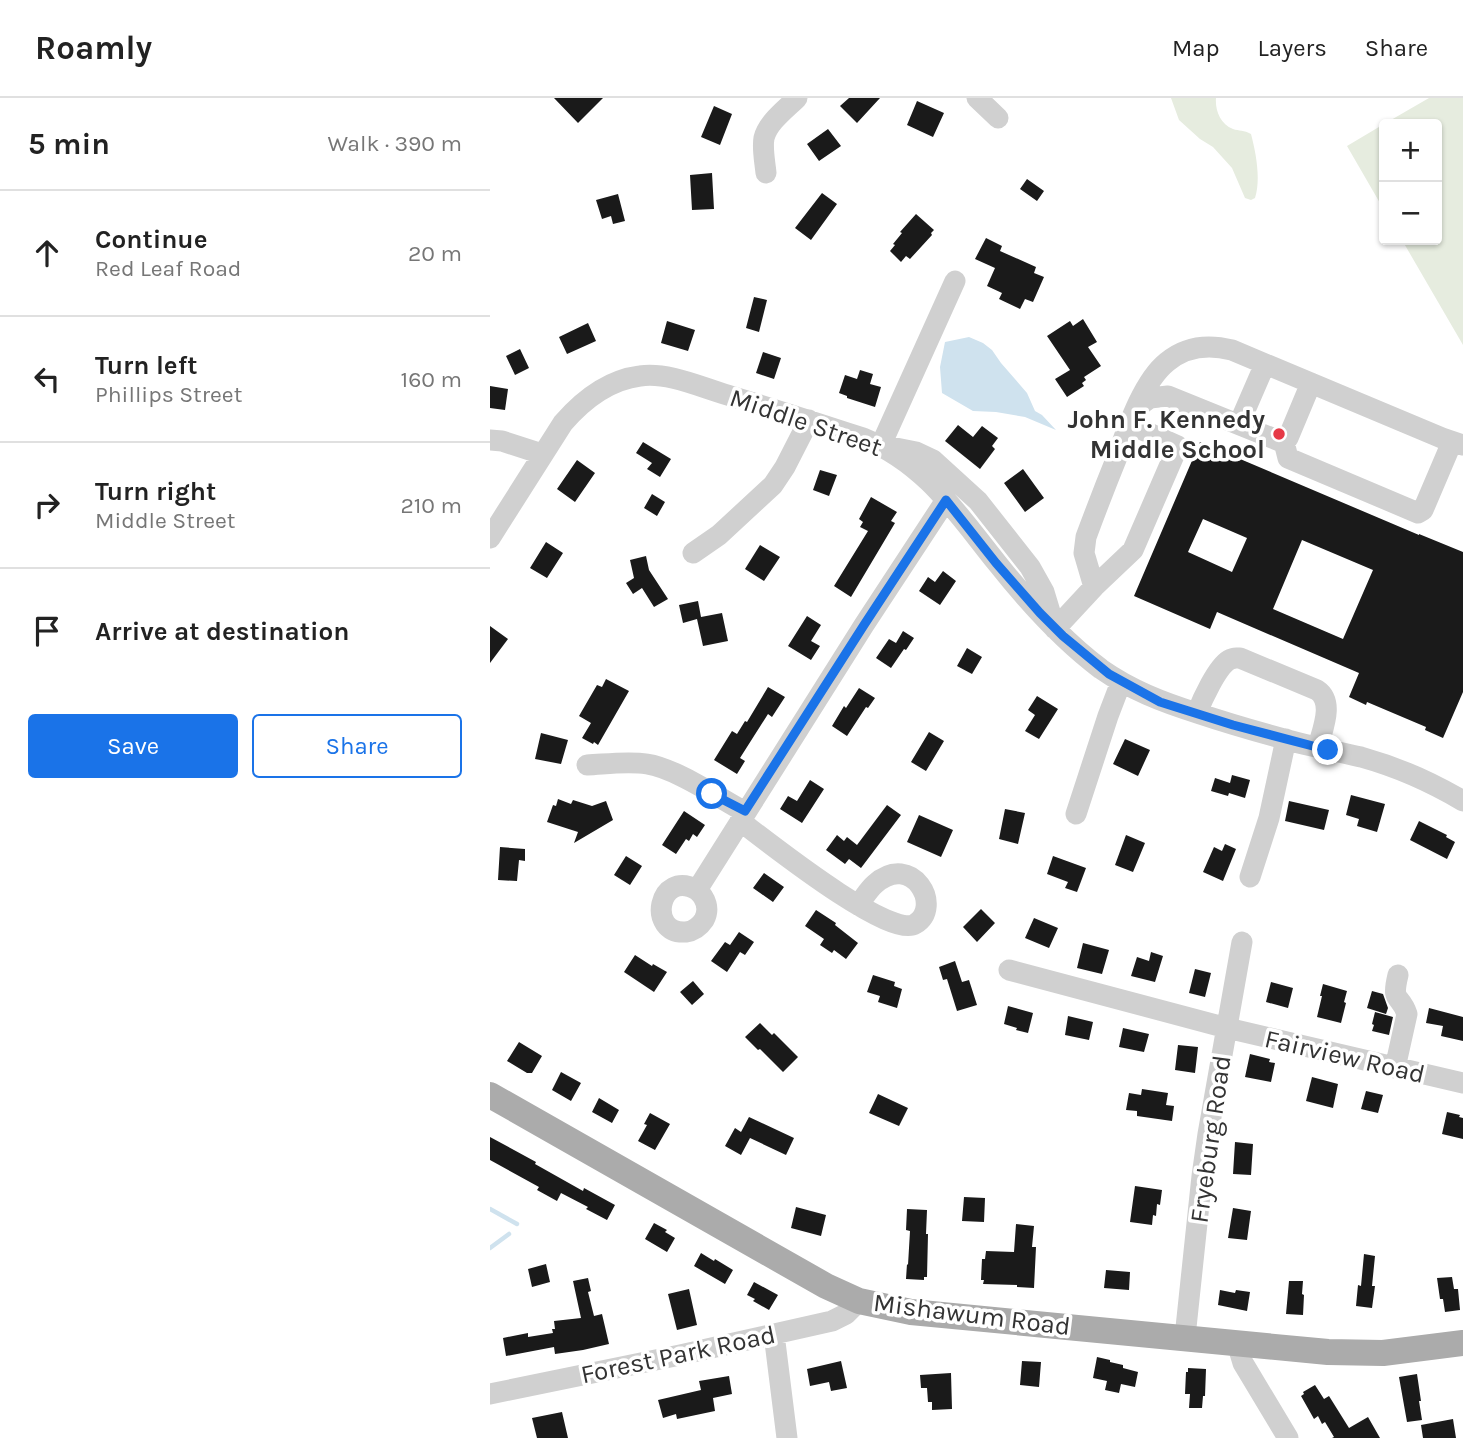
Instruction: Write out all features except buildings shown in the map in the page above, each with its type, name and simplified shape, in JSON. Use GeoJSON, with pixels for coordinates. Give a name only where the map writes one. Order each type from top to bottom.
{"type":"FeatureCollection","features":[{"type":"Feature","properties":{"kind":"main road","name":"Mishawum Road"},"geometry":{"type":"LineString","coordinates":[[490,1095],[786,1264],[859,1301],[911,1312],[1328,1352],[1395,1352],[1463,1343]]}},
{"type":"Feature","properties":{"kind":"street"},"geometry":{"type":"LineString","coordinates":[[766,173],[764,142],[767,131],[797,98]]}},
{"type":"Feature","properties":{"kind":"street"},"geometry":{"type":"LineString","coordinates":[[977,98],[998,118]]}},
{"type":"Feature","properties":{"kind":"street"},"geometry":{"type":"LineString","coordinates":[[955,281],[881,445],[916,452],[933,460],[978,501],[1030,567],[1044,592],[1055,629]]}},
{"type":"Feature","properties":{"kind":"street"},"geometry":{"type":"LineString","coordinates":[[1094,587],[1084,553],[1086,537],[1132,416],[1158,371],[1173,358],[1189,350],[1201,346],[1218,346],[1233,350],[1457,443],[1423,510],[1418,513],[1288,458],[1284,442]]}},
{"type":"Feature","properties":{"kind":"street"},"geometry":{"type":"LineString","coordinates":[[1239,424],[1265,364]]}},
{"type":"Feature","properties":{"kind":"street","name":"Middle Street"},"geometry":{"type":"LineString","coordinates":[[490,538],[563,422],[576,408],[612,383],[640,376],[672,379],[881,445],[913,467],[946,500],[1010,579],[1055,629],[1121,682],[1160,702],[1396,769],[1424,780],[1463,801]]}},
{"type":"Feature","properties":{"kind":"street"},"geometry":{"type":"LineString","coordinates":[[1284,442],[1311,383]]}},
{"type":"Feature","properties":{"kind":"street"},"geometry":{"type":"LineString","coordinates":[[1132,416],[1150,398],[1168,396],[1284,442]]}},
{"type":"Feature","properties":{"kind":"street"},"geometry":{"type":"LineString","coordinates":[[1055,629],[1133,550],[1178,446],[1132,416]]}},
{"type":"Feature","properties":{"kind":"street"},"geometry":{"type":"LineString","coordinates":[[693,553],[719,535],[772,485],[785,467],[809,421]]}},
{"type":"Feature","properties":{"kind":"street"},"geometry":{"type":"LineString","coordinates":[[490,440],[502,441],[542,454]]}},
{"type":"Feature","properties":{"kind":"street"},"geometry":{"type":"LineString","coordinates":[[697,890],[946,500]]}},
{"type":"Feature","properties":{"kind":"street"},"geometry":{"type":"LineString","coordinates":[[1197,713],[1206,692],[1224,664],[1240,657],[1323,695],[1326,708],[1318,747]]}},
{"type":"Feature","properties":{"kind":"street"},"geometry":{"type":"LineString","coordinates":[[1076,814],[1121,682]]}},
{"type":"Feature","properties":{"kind":"street"},"geometry":{"type":"LineString","coordinates":[[1250,877],[1269,818],[1286,739]]}},
{"type":"Feature","properties":{"kind":"street"},"geometry":{"type":"LineString","coordinates":[[587,765],[642,763],[657,766],[690,782],[742,816],[813,875],[858,905]]}},
{"type":"Feature","properties":{"kind":"street","name":"Fryeburg Road"},"geometry":{"type":"LineString","coordinates":[[1185,1337],[1204,1166],[1242,942]]}},
{"type":"Feature","properties":{"kind":"street","name":"Fairview Road"},"geometry":{"type":"LineString","coordinates":[[1009,970],[1227,1028],[1463,1083]]}},
{"type":"Feature","properties":{"kind":"street"},"geometry":{"type":"LineString","coordinates":[[1395,1068],[1408,1014],[1395,993],[1398,975]]}},
{"type":"Feature","properties":{"kind":"street","name":"Forest Park Road"},"geometry":{"type":"LineString","coordinates":[[490,1394],[839,1318],[859,1301]]}},
{"type":"Feature","properties":{"kind":"street"},"geometry":{"type":"LineString","coordinates":[[774,1334],[787,1438]]}},
{"type":"Feature","properties":{"kind":"street"},"geometry":{"type":"LineString","coordinates":[[1241,1343],[1243,1363],[1289,1438]]}},
{"type":"Feature","properties":{"kind":"shaded area"},"geometry":{"type":"Polygon","coordinates":[[[1171,98],[1216,98],[1216,107],[1225,124],[1251,134],[1258,174],[1255,198],[1245,198],[1232,168],[1213,147],[1179,120],[1171,98]]]}},
{"type":"Feature","properties":{"kind":"shaded area"},"geometry":{"type":"Polygon","coordinates":[[[1429,98],[1463,98],[1463,345],[1405,245],[1442,245],[1442,119],[1393,119],[1429,98]]]}},
{"type":"Feature","properties":{"kind":"shaded area"},"geometry":{"type":"Polygon","coordinates":[[[1379,127],[1379,201],[1347,146],[1379,127]]]}},
{"type":"Feature","properties":{"kind":"water"},"geometry":{"type":"Polygon","coordinates":[[[969,337],[992,350],[1027,393],[1035,411],[1056,430],[1025,417],[973,411],[942,393],[940,367],[945,342],[969,337]]]}},
{"type":"Feature","properties":{"kind":"waterway"},"geometry":{"type":"LineString","coordinates":[[490,1209],[517,1224]]}},
{"type":"Feature","properties":{"kind":"waterway"},"geometry":{"type":"LineString","coordinates":[[490,1248],[509,1234]]}},
{"type":"Feature","properties":{"kind":"place","name":"John F. Kennedy Middle School"},"geometry":{"type":"Point","coordinates":[1279,434]}},
{"type":"Feature","properties":{"kind":"route"},"geometry":{"type":"LineString","coordinates":[[712,794],[745,811],[946,500],[1040,613],[1063,636],[1121,682],[1160,702],[1328,750]]}}]}
